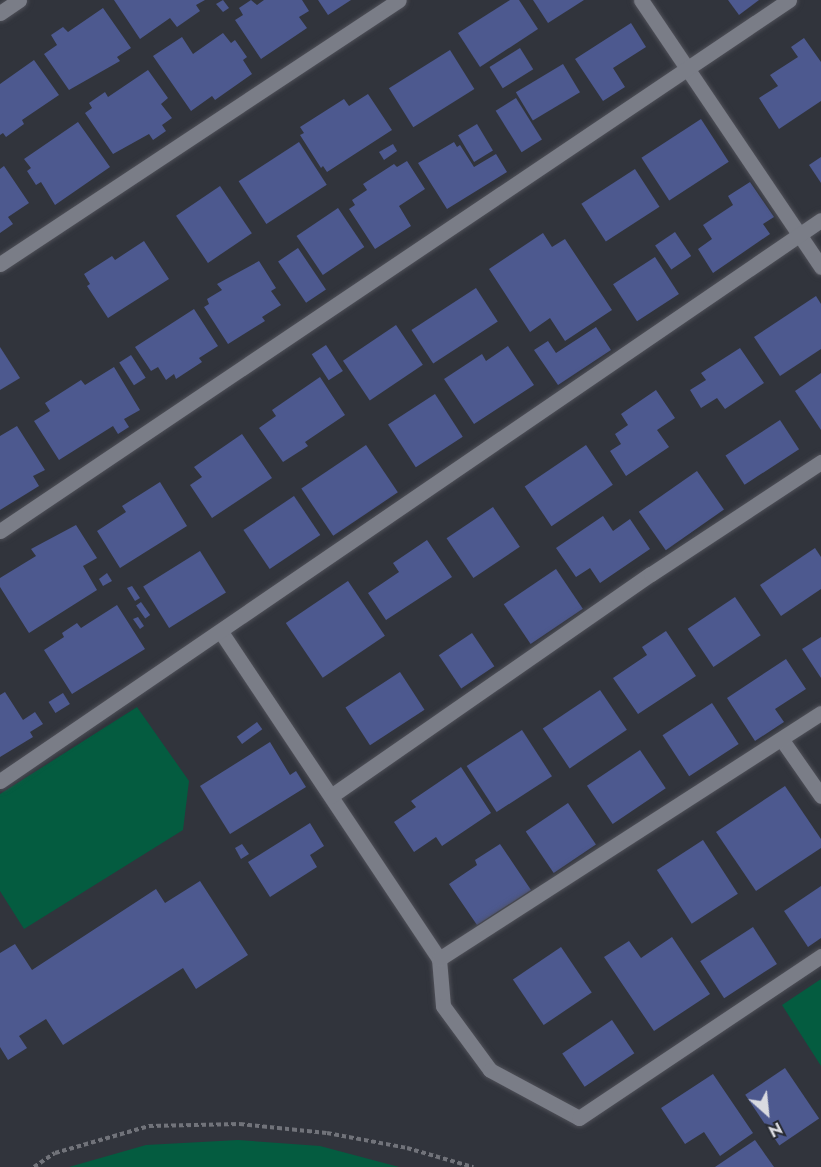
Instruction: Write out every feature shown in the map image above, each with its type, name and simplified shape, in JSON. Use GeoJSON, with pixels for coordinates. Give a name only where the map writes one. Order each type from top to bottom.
{"type":"FeatureCollection","features":[{"type":"Feature","properties":{"kind":"street"},"geometry":{"type":"LineString","coordinates":[[0,13],[19,0]]}},
{"type":"Feature","properties":{"kind":"street"},"geometry":{"type":"LineString","coordinates":[[0,264],[399,0]]}},
{"type":"Feature","properties":{"kind":"street"},"geometry":{"type":"LineString","coordinates":[[641,0],[821,267]]}},
{"type":"Feature","properties":{"kind":"street"},"geometry":{"type":"LineString","coordinates":[[0,531],[686,67],[789,0]]}},
{"type":"Feature","properties":{"kind":"street"},"geometry":{"type":"LineString","coordinates":[[0,781],[821,220]]}},
{"type":"Feature","properties":{"kind":"street"},"geometry":{"type":"LineString","coordinates":[[331,796],[651,574],[821,462]]}},
{"type":"Feature","properties":{"kind":"street"},"geometry":{"type":"LineString","coordinates":[[221,632],[439,959],[443,1006],[490,1070],[579,1118],[821,956]]}},
{"type":"Feature","properties":{"kind":"street"},"geometry":{"type":"LineString","coordinates":[[439,959],[821,713]]}},
{"type":"Feature","properties":{"kind":"street"},"geometry":{"type":"LineString","coordinates":[[782,740],[821,795]]}},
{"type":"Feature","properties":{"kind":"path"},"geometry":{"type":"LineString","coordinates":[[34,1167],[55,1153],[149,1126],[240,1124],[327,1133],[407,1148],[473,1167]]}},
{"type":"Feature","properties":{"kind":"green space"},"geometry":{"type":"Polygon","coordinates":[[[137,707],[189,781],[183,830],[24,929],[0,891],[0,794],[137,707]]]}},
{"type":"Feature","properties":{"kind":"green space"},"geometry":{"type":"Polygon","coordinates":[[[821,979],[821,1066],[782,1005],[821,979]]]}},
{"type":"Feature","properties":{"kind":"green space"},"geometry":{"type":"Polygon","coordinates":[[[238,1140],[320,1146],[399,1167],[69,1167],[146,1145],[238,1140]]]}},
{"type":"Feature","properties":{"kind":"building"},"geometry":{"type":"Polygon","coordinates":[[[114,0],[205,0],[196,5],[200,11],[177,27],[170,18],[140,39],[114,0]]]}},
{"type":"Feature","properties":{"kind":"building"},"geometry":{"type":"Polygon","coordinates":[[[223,0],[229,8],[223,12],[216,4],[223,0]]]}},
{"type":"Feature","properties":{"kind":"building"},"geometry":{"type":"Polygon","coordinates":[[[251,0],[257,5],[264,0],[302,0],[309,11],[299,17],[307,28],[261,59],[235,20],[243,15],[239,8],[251,0]]]}},
{"type":"Feature","properties":{"kind":"building"},"geometry":{"type":"Polygon","coordinates":[[[318,0],[351,0],[328,15],[318,0]]]}},
{"type":"Feature","properties":{"kind":"building"},"geometry":{"type":"Polygon","coordinates":[[[510,0],[519,0],[538,29],[480,67],[458,33],[510,0]]]}},
{"type":"Feature","properties":{"kind":"building"},"geometry":{"type":"Polygon","coordinates":[[[533,0],[584,0],[548,23],[533,0]]]}},
{"type":"Feature","properties":{"kind":"building"},"geometry":{"type":"Polygon","coordinates":[[[728,0],[759,0],[739,15],[728,0]]]}},
{"type":"Feature","properties":{"kind":"building"},"geometry":{"type":"Polygon","coordinates":[[[103,8],[131,48],[117,57],[120,61],[69,90],[44,54],[57,45],[51,35],[63,27],[68,32],[103,8]]]}},
{"type":"Feature","properties":{"kind":"building"},"geometry":{"type":"Polygon","coordinates":[[[631,23],[646,47],[613,68],[625,87],[603,101],[575,59],[631,23]]]}},
{"type":"Feature","properties":{"kind":"building"},"geometry":{"type":"Polygon","coordinates":[[[223,33],[231,43],[235,40],[247,57],[243,60],[252,74],[215,100],[212,96],[191,111],[153,56],[182,37],[193,54],[223,33]]]}},
{"type":"Feature","properties":{"kind":"building"},"geometry":{"type":"Polygon","coordinates":[[[804,38],[821,62],[821,101],[779,129],[759,98],[778,86],[770,75],[798,57],[791,47],[804,38]]]}},
{"type":"Feature","properties":{"kind":"building"},"geometry":{"type":"Polygon","coordinates":[[[520,48],[533,69],[503,88],[489,67],[520,48]]]}},
{"type":"Feature","properties":{"kind":"building"},"geometry":{"type":"Polygon","coordinates":[[[450,50],[474,89],[413,127],[389,88],[450,50]]]}},
{"type":"Feature","properties":{"kind":"building"},"geometry":{"type":"Polygon","coordinates":[[[34,60],[59,95],[22,120],[24,124],[6,137],[3,133],[0,135],[0,84],[34,60]]]}},
{"type":"Feature","properties":{"kind":"building"},"geometry":{"type":"Polygon","coordinates":[[[563,64],[580,92],[533,121],[516,92],[563,64]]]}},
{"type":"Feature","properties":{"kind":"building"},"geometry":{"type":"Polygon","coordinates":[[[148,70],[168,98],[161,104],[172,118],[162,125],[166,131],[153,140],[149,134],[113,154],[85,113],[92,108],[89,103],[105,92],[108,97],[148,70]]]}},
{"type":"Feature","properties":{"kind":"building"},"geometry":{"type":"Polygon","coordinates":[[[368,94],[392,130],[327,172],[323,166],[321,168],[300,135],[304,133],[300,127],[344,99],[349,106],[368,94]]]}},
{"type":"Feature","properties":{"kind":"building"},"geometry":{"type":"Polygon","coordinates":[[[516,98],[542,140],[522,152],[496,111],[516,98]]]}},
{"type":"Feature","properties":{"kind":"building"},"geometry":{"type":"Polygon","coordinates":[[[701,119],[729,162],[669,200],[641,158],[701,119]]]}},
{"type":"Feature","properties":{"kind":"building"},"geometry":{"type":"Polygon","coordinates":[[[78,122],[110,167],[55,205],[41,182],[36,185],[27,171],[31,168],[24,159],[78,122]]]}},
{"type":"Feature","properties":{"kind":"building"},"geometry":{"type":"Polygon","coordinates":[[[477,124],[493,151],[474,162],[458,135],[477,124]]]}},
{"type":"Feature","properties":{"kind":"building"},"geometry":{"type":"Polygon","coordinates":[[[299,142],[327,185],[266,224],[239,181],[299,142]]]}},
{"type":"Feature","properties":{"kind":"building"},"geometry":{"type":"Polygon","coordinates":[[[454,142],[457,147],[460,145],[474,167],[496,154],[507,172],[447,209],[418,163],[454,142]]]}},
{"type":"Feature","properties":{"kind":"building"},"geometry":{"type":"Polygon","coordinates":[[[393,144],[397,151],[384,160],[379,152],[393,144]]]}},
{"type":"Feature","properties":{"kind":"building"},"geometry":{"type":"Polygon","coordinates":[[[821,157],[821,183],[809,165],[821,157]]]}},
{"type":"Feature","properties":{"kind":"building"},"geometry":{"type":"Polygon","coordinates":[[[407,161],[425,189],[399,206],[411,226],[375,249],[349,209],[355,205],[352,200],[367,190],[363,184],[394,164],[397,167],[407,161]]]}},
{"type":"Feature","properties":{"kind":"building"},"geometry":{"type":"Polygon","coordinates":[[[4,166],[29,203],[8,217],[13,224],[0,233],[0,169],[4,166]]]}},
{"type":"Feature","properties":{"kind":"building"},"geometry":{"type":"Polygon","coordinates":[[[635,169],[660,207],[606,242],[581,204],[635,169]]]}},
{"type":"Feature","properties":{"kind":"building"},"geometry":{"type":"Polygon","coordinates":[[[750,182],[774,217],[763,224],[770,234],[713,273],[698,249],[712,239],[703,225],[733,205],[728,196],[750,182]]]}},
{"type":"Feature","properties":{"kind":"building"},"geometry":{"type":"Polygon","coordinates":[[[220,186],[252,233],[208,263],[176,216],[220,186]]]}},
{"type":"Feature","properties":{"kind":"building"},"geometry":{"type":"Polygon","coordinates":[[[338,208],[364,247],[323,275],[297,236],[338,208]]]}},
{"type":"Feature","properties":{"kind":"building"},"geometry":{"type":"Polygon","coordinates":[[[675,232],[691,256],[671,269],[655,245],[675,232]]]}},
{"type":"Feature","properties":{"kind":"building"},"geometry":{"type":"Polygon","coordinates":[[[543,233],[552,247],[565,239],[612,310],[565,341],[550,318],[530,332],[489,269],[543,233]]]}},
{"type":"Feature","properties":{"kind":"building"},"geometry":{"type":"Polygon","coordinates":[[[144,241],[169,279],[108,318],[87,286],[90,284],[84,274],[112,256],[115,260],[144,241]]]}},
{"type":"Feature","properties":{"kind":"building"},"geometry":{"type":"Polygon","coordinates":[[[298,248],[326,289],[306,303],[278,261],[298,248]]]}},
{"type":"Feature","properties":{"kind":"building"},"geometry":{"type":"Polygon","coordinates":[[[655,257],[679,294],[637,321],[613,284],[655,257]]]}},
{"type":"Feature","properties":{"kind":"building"},"geometry":{"type":"Polygon","coordinates":[[[259,261],[276,288],[271,291],[281,305],[262,317],[265,321],[228,344],[204,307],[209,304],[207,299],[222,290],[217,284],[259,261]]]}},
{"type":"Feature","properties":{"kind":"building"},"geometry":{"type":"Polygon","coordinates":[[[476,288],[498,322],[433,363],[411,330],[476,288]]]}},
{"type":"Feature","properties":{"kind":"building"},"geometry":{"type":"Polygon","coordinates":[[[816,296],[821,304],[821,349],[780,376],[754,337],[816,296]]]}},
{"type":"Feature","properties":{"kind":"building"},"geometry":{"type":"Polygon","coordinates":[[[194,309],[218,346],[199,358],[202,362],[176,379],[174,374],[166,380],[158,367],[151,371],[135,347],[194,309]]]}},
{"type":"Feature","properties":{"kind":"building"},"geometry":{"type":"Polygon","coordinates":[[[396,325],[423,365],[370,401],[343,361],[396,325]]]}},
{"type":"Feature","properties":{"kind":"building"},"geometry":{"type":"Polygon","coordinates":[[[596,327],[611,350],[558,385],[534,350],[548,341],[556,353],[596,327]]]}},
{"type":"Feature","properties":{"kind":"building"},"geometry":{"type":"Polygon","coordinates":[[[326,345],[343,371],[329,380],[312,354],[326,345]]]}},
{"type":"Feature","properties":{"kind":"building"},"geometry":{"type":"Polygon","coordinates":[[[508,346],[534,385],[474,424],[444,379],[482,354],[486,361],[508,346]]]}},
{"type":"Feature","properties":{"kind":"building"},"geometry":{"type":"Polygon","coordinates":[[[0,347],[20,378],[0,390],[0,347]]]}},
{"type":"Feature","properties":{"kind":"building"},"geometry":{"type":"Polygon","coordinates":[[[740,348],[764,383],[725,409],[717,398],[701,408],[690,390],[706,380],[701,373],[740,348]]]}},
{"type":"Feature","properties":{"kind":"building"},"geometry":{"type":"Polygon","coordinates":[[[131,355],[146,378],[134,385],[119,363],[131,355]]]}},
{"type":"Feature","properties":{"kind":"building"},"geometry":{"type":"Polygon","coordinates":[[[114,367],[140,410],[124,419],[129,427],[118,434],[113,426],[59,460],[34,421],[50,411],[45,403],[81,380],[85,385],[114,367]]]}},
{"type":"Feature","properties":{"kind":"building"},"geometry":{"type":"Polygon","coordinates":[[[821,373],[821,430],[795,391],[821,373]]]}},
{"type":"Feature","properties":{"kind":"building"},"geometry":{"type":"Polygon","coordinates":[[[320,377],[345,415],[305,442],[308,446],[283,462],[259,428],[276,416],[272,410],[320,377]]]}},
{"type":"Feature","properties":{"kind":"building"},"geometry":{"type":"Polygon","coordinates":[[[656,390],[675,418],[657,430],[669,447],[626,476],[610,451],[621,444],[615,434],[628,425],[621,414],[656,390]]]}},
{"type":"Feature","properties":{"kind":"building"},"geometry":{"type":"Polygon","coordinates":[[[435,394],[463,437],[416,467],[388,424],[435,394]]]}},
{"type":"Feature","properties":{"kind":"building"},"geometry":{"type":"Polygon","coordinates":[[[780,420],[799,449],[745,485],[725,455],[780,420]]]}},
{"type":"Feature","properties":{"kind":"building"},"geometry":{"type":"Polygon","coordinates":[[[17,426],[45,470],[33,476],[39,486],[0,510],[0,436],[17,426]]]}},
{"type":"Feature","properties":{"kind":"building"},"geometry":{"type":"Polygon","coordinates":[[[242,434],[272,478],[212,518],[190,485],[202,477],[194,467],[242,434]]]}},
{"type":"Feature","properties":{"kind":"building"},"geometry":{"type":"Polygon","coordinates":[[[366,445],[398,492],[333,536],[301,489],[366,445]]]}},
{"type":"Feature","properties":{"kind":"building"},"geometry":{"type":"Polygon","coordinates":[[[586,445],[613,485],[551,526],[525,486],[586,445]]]}},
{"type":"Feature","properties":{"kind":"building"},"geometry":{"type":"Polygon","coordinates":[[[697,471],[724,510],[666,550],[639,512],[697,471]]]}},
{"type":"Feature","properties":{"kind":"building"},"geometry":{"type":"Polygon","coordinates":[[[160,482],[187,526],[120,568],[97,531],[126,512],[122,506],[160,482]]]}},
{"type":"Feature","properties":{"kind":"building"},"geometry":{"type":"Polygon","coordinates":[[[294,496],[320,535],[270,569],[243,530],[294,496]]]}},
{"type":"Feature","properties":{"kind":"building"},"geometry":{"type":"Polygon","coordinates":[[[493,507],[520,547],[473,578],[447,538],[493,507]]]}},
{"type":"Feature","properties":{"kind":"building"},"geometry":{"type":"Polygon","coordinates":[[[603,516],[613,531],[630,519],[650,549],[600,583],[590,568],[576,577],[556,548],[603,516]]]}},
{"type":"Feature","properties":{"kind":"building"},"geometry":{"type":"Polygon","coordinates":[[[76,525],[97,558],[83,566],[97,590],[29,633],[0,587],[0,578],[36,556],[31,549],[76,525]]]}},
{"type":"Feature","properties":{"kind":"building"},"geometry":{"type":"Polygon","coordinates":[[[427,540],[452,577],[386,620],[368,593],[399,572],[393,563],[427,540]]]}},
{"type":"Feature","properties":{"kind":"building"},"geometry":{"type":"Polygon","coordinates":[[[815,548],[821,557],[821,589],[781,616],[760,585],[815,548]]]}},
{"type":"Feature","properties":{"kind":"building"},"geometry":{"type":"Polygon","coordinates":[[[200,551],[226,593],[169,628],[143,587],[200,551]]]}},
{"type":"Feature","properties":{"kind":"building"},"geometry":{"type":"Polygon","coordinates":[[[556,569],[583,609],[531,644],[504,604],[556,569]]]}},
{"type":"Feature","properties":{"kind":"building"},"geometry":{"type":"Polygon","coordinates":[[[107,573],[112,581],[103,586],[99,579],[107,573]]]}},
{"type":"Feature","properties":{"kind":"building"},"geometry":{"type":"Polygon","coordinates":[[[348,581],[385,636],[323,678],[286,623],[348,581]]]}},
{"type":"Feature","properties":{"kind":"building"},"geometry":{"type":"Polygon","coordinates":[[[132,586],[140,598],[135,601],[127,588],[132,586]]]}},
{"type":"Feature","properties":{"kind":"building"},"geometry":{"type":"Polygon","coordinates":[[[735,597],[761,635],[713,667],[688,629],[735,597]]]}},
{"type":"Feature","properties":{"kind":"building"},"geometry":{"type":"Polygon","coordinates":[[[141,602],[150,615],[145,619],[136,605],[141,602]]]}},
{"type":"Feature","properties":{"kind":"building"},"geometry":{"type":"Polygon","coordinates":[[[117,605],[145,649],[72,694],[44,650],[64,637],[62,633],[77,623],[81,628],[117,605]]]}},
{"type":"Feature","properties":{"kind":"building"},"geometry":{"type":"Polygon","coordinates":[[[138,617],[144,626],[140,629],[133,619],[138,617]]]}},
{"type":"Feature","properties":{"kind":"building"},"geometry":{"type":"Polygon","coordinates":[[[666,631],[696,676],[638,714],[613,678],[647,655],[642,647],[666,631]]]}},
{"type":"Feature","properties":{"kind":"building"},"geometry":{"type":"Polygon","coordinates":[[[472,633],[494,666],[461,689],[439,655],[472,633]]]}},
{"type":"Feature","properties":{"kind":"building"},"geometry":{"type":"Polygon","coordinates":[[[821,637],[821,678],[802,649],[821,637]]]}},
{"type":"Feature","properties":{"kind":"building"},"geometry":{"type":"Polygon","coordinates":[[[786,659],[806,689],[775,709],[784,722],[755,741],[727,698],[786,659]]]}},
{"type":"Feature","properties":{"kind":"building"},"geometry":{"type":"Polygon","coordinates":[[[400,672],[425,710],[370,745],[345,707],[400,672]]]}},
{"type":"Feature","properties":{"kind":"building"},"geometry":{"type":"Polygon","coordinates":[[[600,690],[627,730],[570,768],[543,729],[600,690]]]}},
{"type":"Feature","properties":{"kind":"building"},"geometry":{"type":"Polygon","coordinates":[[[5,692],[23,720],[35,712],[43,724],[30,732],[33,737],[0,757],[0,695],[5,692]]]}},
{"type":"Feature","properties":{"kind":"building"},"geometry":{"type":"Polygon","coordinates":[[[63,693],[70,704],[55,713],[49,702],[63,693]]]}},
{"type":"Feature","properties":{"kind":"building"},"geometry":{"type":"Polygon","coordinates":[[[712,703],[739,744],[689,776],[663,735],[712,703]]]}},
{"type":"Feature","properties":{"kind":"building"},"geometry":{"type":"Polygon","coordinates":[[[257,722],[262,729],[242,744],[237,737],[257,722]]]}},
{"type":"Feature","properties":{"kind":"building"},"geometry":{"type":"Polygon","coordinates":[[[522,730],[552,776],[497,812],[467,766],[522,730]]]}},
{"type":"Feature","properties":{"kind":"building"},"geometry":{"type":"Polygon","coordinates":[[[270,742],[290,775],[296,771],[306,787],[230,834],[200,786],[270,742]]]}},
{"type":"Feature","properties":{"kind":"building"},"geometry":{"type":"Polygon","coordinates":[[[640,750],[666,788],[613,824],[587,786],[640,750]]]}},
{"type":"Feature","properties":{"kind":"building"},"geometry":{"type":"Polygon","coordinates":[[[461,767],[491,813],[442,846],[436,837],[414,852],[394,822],[416,807],[411,801],[461,767]]]}},
{"type":"Feature","properties":{"kind":"building"},"geometry":{"type":"Polygon","coordinates":[[[785,786],[821,839],[821,848],[756,891],[716,832],[785,786]]]}},
{"type":"Feature","properties":{"kind":"building"},"geometry":{"type":"Polygon","coordinates":[[[568,803],[596,844],[554,873],[526,832],[568,803]]]}},
{"type":"Feature","properties":{"kind":"building"},"geometry":{"type":"Polygon","coordinates":[[[310,823],[324,846],[310,855],[317,867],[270,897],[248,862],[310,823]]]}},
{"type":"Feature","properties":{"kind":"building"},"geometry":{"type":"Polygon","coordinates":[[[703,840],[738,894],[692,924],[657,870],[703,840]]]}},
{"type":"Feature","properties":{"kind":"building"},"geometry":{"type":"Polygon","coordinates":[[[242,844],[249,854],[241,859],[235,848],[242,844]]]}},
{"type":"Feature","properties":{"kind":"building"},"geometry":{"type":"Polygon","coordinates":[[[500,844],[531,890],[477,925],[449,884],[477,865],[475,860],[500,844]]]}},
{"type":"Feature","properties":{"kind":"building"},"geometry":{"type":"Polygon","coordinates":[[[200,881],[248,955],[196,989],[183,968],[63,1045],[46,1019],[19,1036],[27,1048],[8,1060],[0,1047],[0,953],[15,944],[32,970],[156,889],[165,903],[200,881]]]}},
{"type":"Feature","properties":{"kind":"building"},"geometry":{"type":"Polygon","coordinates":[[[821,886],[821,938],[808,947],[784,911],[821,886]]]}},
{"type":"Feature","properties":{"kind":"building"},"geometry":{"type":"Polygon","coordinates":[[[753,927],[777,964],[724,998],[700,961],[753,927]]]}},
{"type":"Feature","properties":{"kind":"building"},"geometry":{"type":"Polygon","coordinates":[[[672,937],[710,994],[654,1031],[604,957],[629,941],[641,958],[672,937]]]}},
{"type":"Feature","properties":{"kind":"building"},"geometry":{"type":"Polygon","coordinates":[[[561,947],[592,993],[544,1025],[513,979],[561,947]]]}},
{"type":"Feature","properties":{"kind":"building"},"geometry":{"type":"Polygon","coordinates":[[[612,1020],[634,1053],[585,1087],[562,1054],[612,1020]]]}},
{"type":"Feature","properties":{"kind":"building"},"geometry":{"type":"Polygon","coordinates":[[[785,1068],[819,1119],[779,1145],[745,1095],[785,1068]]]}},
{"type":"Feature","properties":{"kind":"building"},"geometry":{"type":"Polygon","coordinates":[[[713,1074],[753,1133],[720,1156],[704,1132],[685,1144],[661,1108],[713,1074]]]}},
{"type":"Feature","properties":{"kind":"building"},"geometry":{"type":"Polygon","coordinates":[[[755,1140],[774,1167],[715,1167],[755,1140]]]}}]}
